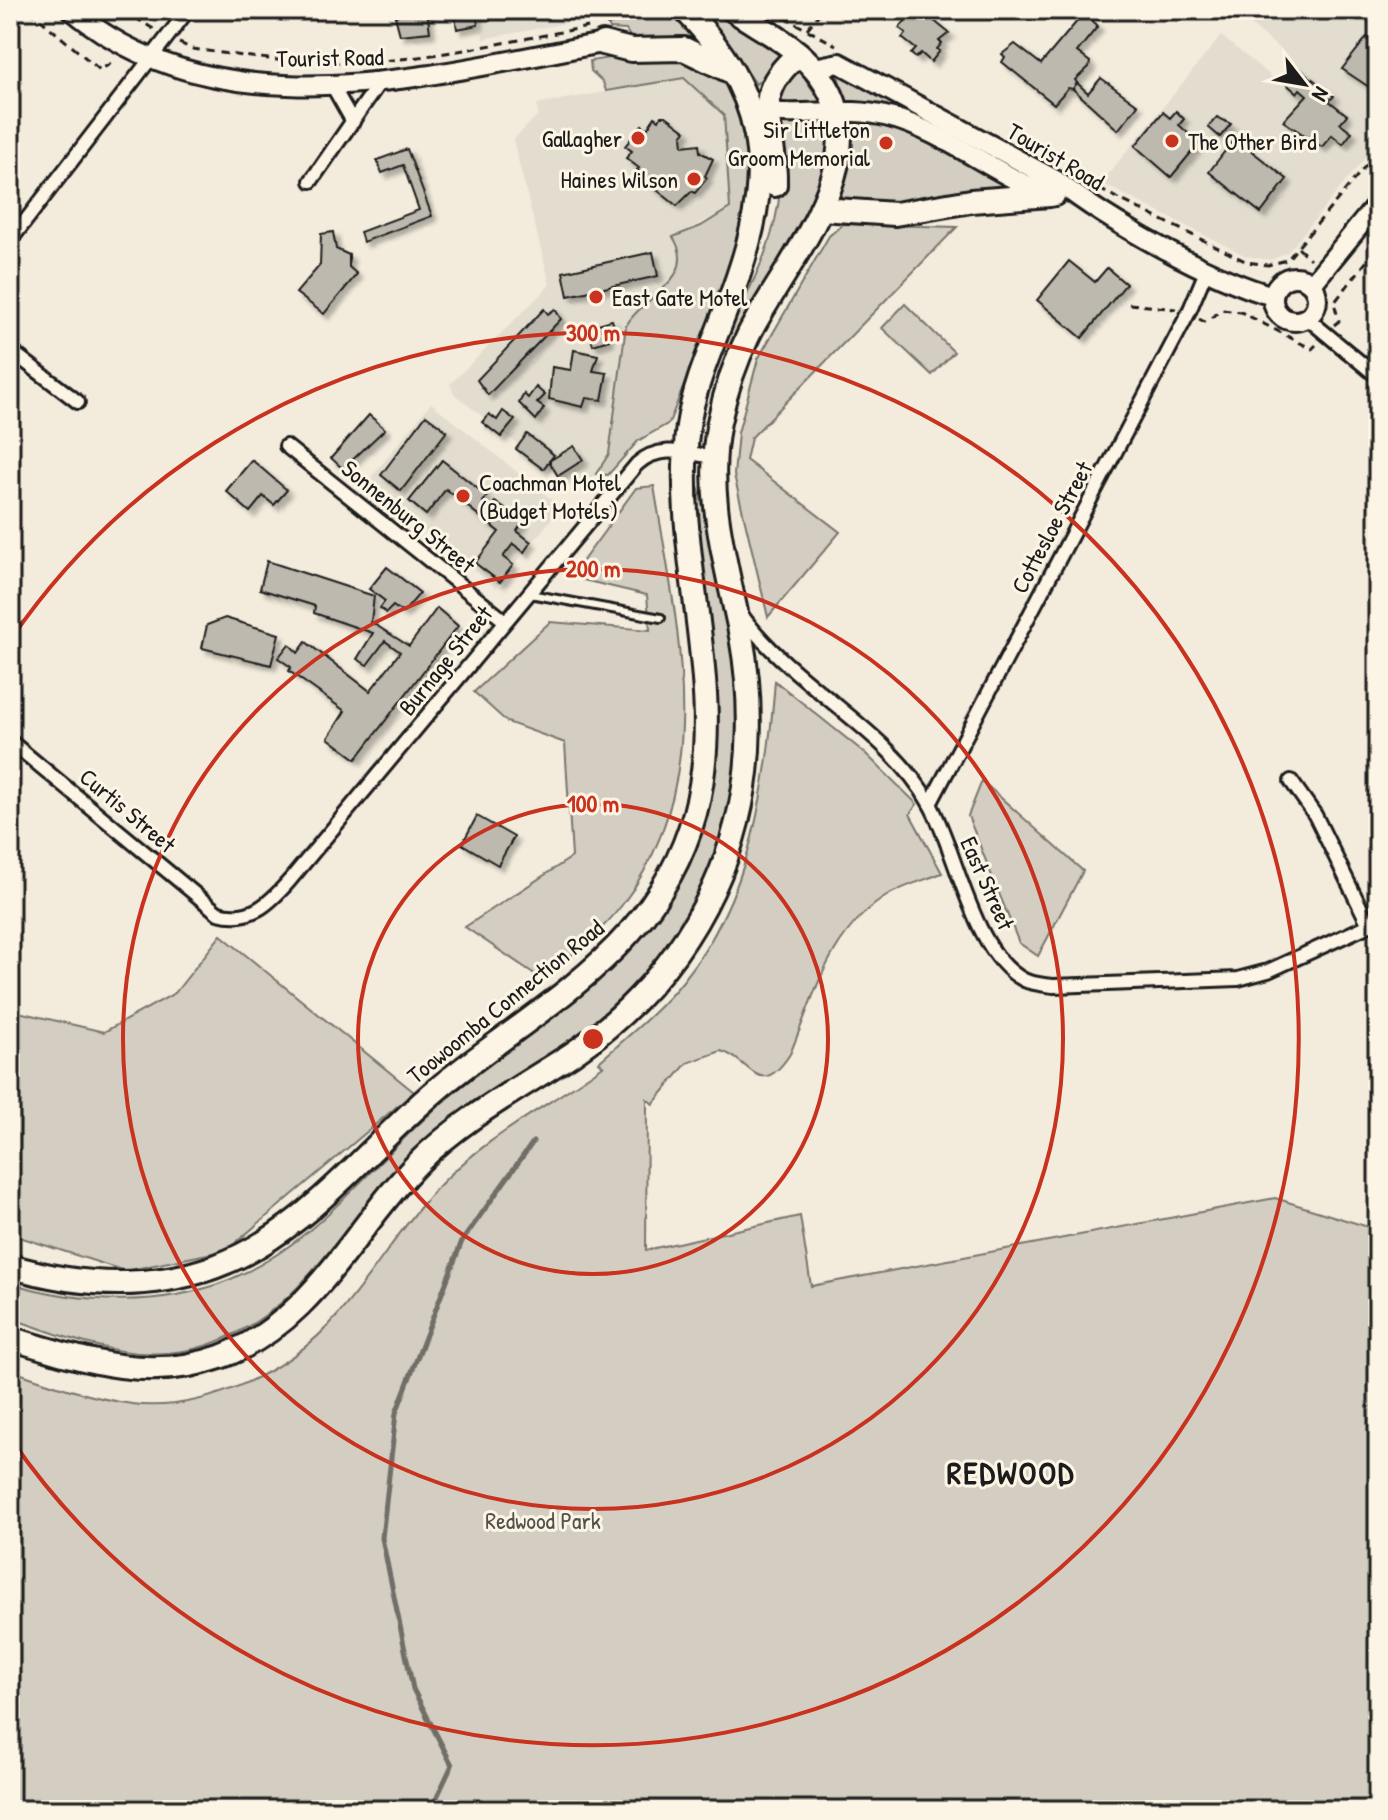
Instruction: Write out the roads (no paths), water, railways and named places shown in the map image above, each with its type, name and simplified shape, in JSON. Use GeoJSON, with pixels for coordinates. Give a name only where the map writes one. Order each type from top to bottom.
{"type":"FeatureCollection","features":[{"type":"Feature","properties":{"kind":"highway"},"geometry":{"type":"LineString","coordinates":[[685,10],[724,54],[758,110],[773,80],[807,61]]}},
{"type":"Feature","properties":{"kind":"highway"},"geometry":{"type":"LineString","coordinates":[[10,1338],[84,1361],[138,1369],[192,1364],[243,1347],[301,1304],[422,1158],[465,1124],[595,1037],[635,1004],[698,920],[720,875],[737,824],[749,735],[745,665],[718,525],[714,457],[725,399],[747,338],[821,209],[838,165],[841,140],[837,111],[827,87],[807,61],[733,10]]}},
{"type":"Feature","properties":{"kind":"highway"},"geometry":{"type":"LineString","coordinates":[[603,43],[631,50],[684,49],[734,72]]}},
{"type":"Feature","properties":{"kind":"highway","name":"Toowoomba Connection Road"},"geometry":{"type":"LineString","coordinates":[[10,1266],[84,1282],[137,1283],[190,1275],[258,1247],[319,1201],[437,1090],[588,972],[636,925],[660,891],[695,813],[704,756],[706,705],[687,542],[685,453],[699,379],[742,268],[761,252],[774,207],[775,155],[758,110]]}},
{"type":"Feature","properties":{"kind":"highway"},"geometry":{"type":"LineString","coordinates":[[821,209],[895,214],[971,201],[1050,195]]}},
{"type":"Feature","properties":{"kind":"street","name":"Tourist Road"},"geometry":{"type":"LineString","coordinates":[[72,10],[93,28],[149,59],[213,76],[332,85],[379,83],[603,43]]}},
{"type":"Feature","properties":{"kind":"street"},"geometry":{"type":"LineString","coordinates":[[10,241],[188,10]]}},
{"type":"Feature","properties":{"kind":"street","name":"Tourist Road"},"geometry":{"type":"LineString","coordinates":[[807,61],[839,63],[1057,181],[1087,205],[1207,269],[1246,288],[1273,296]]}},
{"type":"Feature","properties":{"kind":"street"},"geometry":{"type":"LineString","coordinates":[[311,181],[379,83]]}},
{"type":"Feature","properties":{"kind":"street"},"geometry":{"type":"LineString","coordinates":[[332,85],[353,122]]}},
{"type":"Feature","properties":{"kind":"street","name":"Tourist Road"},"geometry":{"type":"LineString","coordinates":[[758,110],[870,112],[907,122],[1050,195],[1087,205]]}},
{"type":"Feature","properties":{"kind":"street"},"geometry":{"type":"LineString","coordinates":[[1312,284],[1378,203]]}},
{"type":"Feature","properties":{"kind":"street","name":"Cottesloe Street"},"geometry":{"type":"LineString","coordinates":[[930,804],[1188,314],[1207,269]]}},
{"type":"Feature","properties":{"kind":"street"},"geometry":{"type":"LineString","coordinates":[[1289,277],[1302,277],[1312,284],[1318,296],[1316,308],[1307,318],[1295,321],[1283,318],[1275,308],[1273,296],[1278,284],[1289,277]]}},
{"type":"Feature","properties":{"kind":"street"},"geometry":{"type":"LineString","coordinates":[[1307,318],[1378,377]]}},
{"type":"Feature","properties":{"kind":"street"},"geometry":{"type":"LineString","coordinates":[[10,350],[78,402]]}},
{"type":"Feature","properties":{"kind":"street","name":"Sonnenburg Street"},"geometry":{"type":"LineString","coordinates":[[286,446],[505,621]]}},
{"type":"Feature","properties":{"kind":"street","name":"Burnage Street"},"geometry":{"type":"LineString","coordinates":[[218,913],[243,916],[271,901],[637,464],[657,452],[714,457]]}},
{"type":"Feature","properties":{"kind":"street","name":"East Street"},"geometry":{"type":"LineString","coordinates":[[734,604],[785,666],[877,742],[907,772],[930,804],[996,956],[1024,980],[1054,986],[1238,979],[1268,971],[1374,923]]}},
{"type":"Feature","properties":{"kind":"street","name":"Curtis Street"},"geometry":{"type":"LineString","coordinates":[[10,741],[218,913]]}},
{"type":"Feature","properties":{"kind":"street"},"geometry":{"type":"LineString","coordinates":[[1291,781],[1315,815],[1374,923]]}},
{"type":"Feature","properties":{"kind":"lane"},"geometry":{"type":"LineString","coordinates":[[527,594],[661,618]]}},
{"type":"Feature","properties":{"kind":"waterway"},"geometry":{"type":"LineString","coordinates":[[431,1810],[452,1765],[413,1689],[382,1538],[396,1413],[462,1241],[533,1142]]}},
{"type":"Feature","properties":{"kind":"place","name":"Gallagher"},"geometry":{"type":"Point","coordinates":[638,138]}},
{"type":"Feature","properties":{"kind":"place","name":"The Other Bird"},"geometry":{"type":"Point","coordinates":[1172,141]}},
{"type":"Feature","properties":{"kind":"place","name":"Sir Littleton Groom Memorial"},"geometry":{"type":"Point","coordinates":[886,143]}},
{"type":"Feature","properties":{"kind":"place","name":"Haines Wilson"},"geometry":{"type":"Point","coordinates":[694,179]}},
{"type":"Feature","properties":{"kind":"place","name":"East Gate Motel"},"geometry":{"type":"Point","coordinates":[596,297]}},
{"type":"Feature","properties":{"kind":"place","name":"Coachman Motel (Budget Motels)"},"geometry":{"type":"Point","coordinates":[463,496]}},
{"type":"Feature","properties":{"kind":"district","name":"REDWOOD"},"geometry":{"type":"Point","coordinates":[1011,1472]}},
{"type":"Feature","properties":{"kind":"park label","name":"Redwood Park"},"geometry":{"type":"Point","coordinates":[543,1520]}}]}
